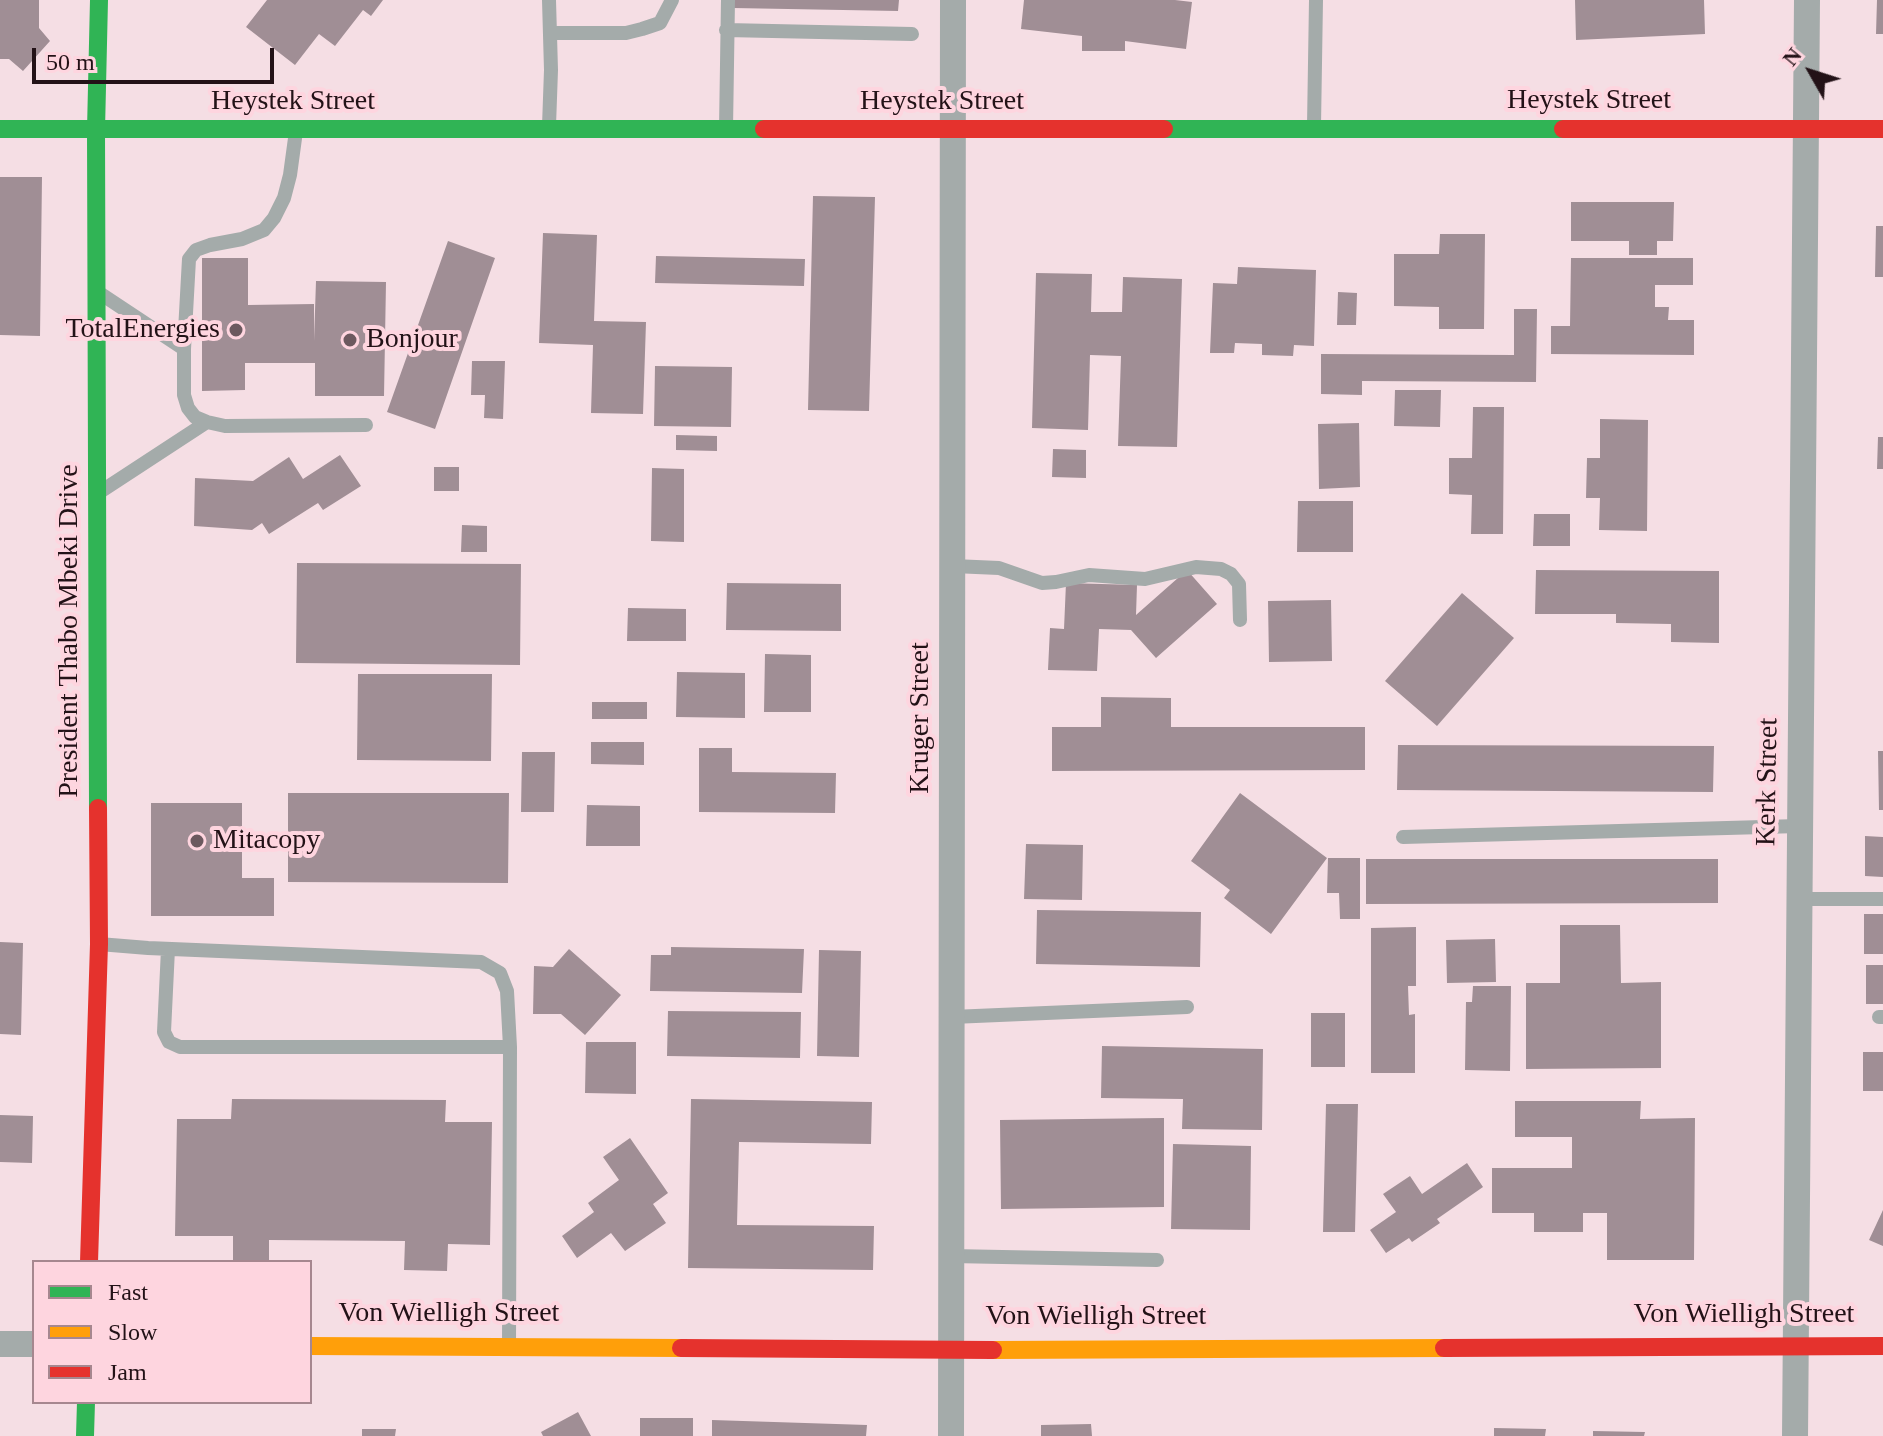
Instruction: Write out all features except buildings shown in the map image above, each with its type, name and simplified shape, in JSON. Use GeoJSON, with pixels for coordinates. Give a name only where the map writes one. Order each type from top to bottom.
{"type":"FeatureCollection","features":[{"type":"Feature","properties":{"kind":"street","name":"President Thabo Mbeki Drive"},"geometry":{"type":"LineString","coordinates":[[89,1260],[99,944],[96,130],[99,0]]}},
{"type":"Feature","properties":{"kind":"street","name":"Kruger Street"},"geometry":{"type":"LineString","coordinates":[[951,1436],[953,0]]}},
{"type":"Feature","properties":{"kind":"street","name":"Kerk Street"},"geometry":{"type":"LineString","coordinates":[[1795,1436],[1807,0]]}},
{"type":"Feature","properties":{"kind":"street","name":"Heystek Street"},"geometry":{"type":"LineString","coordinates":[[0,129],[1883,129]]}},
{"type":"Feature","properties":{"kind":"street"},"geometry":{"type":"LineString","coordinates":[[0,1344],[32,1344]]}},
{"type":"Feature","properties":{"kind":"street","name":"Von Wielligh Street"},"geometry":{"type":"LineString","coordinates":[[312,1346],[951,1350],[1883,1346]]}},
{"type":"Feature","properties":{"kind":"street"},"geometry":{"type":"LineString","coordinates":[[85,1436],[86,1404]]}},
{"type":"Feature","properties":{"kind":"lane"},"geometry":{"type":"LineString","coordinates":[[549,0],[549,130]]}},
{"type":"Feature","properties":{"kind":"lane"},"geometry":{"type":"LineString","coordinates":[[551,33],[626,33],[642,29],[660,23],[672,0]]}},
{"type":"Feature","properties":{"kind":"lane"},"geometry":{"type":"LineString","coordinates":[[726,130],[728,0]]}},
{"type":"Feature","properties":{"kind":"lane"},"geometry":{"type":"LineString","coordinates":[[1314,130],[1316,0]]}},
{"type":"Feature","properties":{"kind":"lane"},"geometry":{"type":"LineString","coordinates":[[726,30],[912,34]]}},
{"type":"Feature","properties":{"kind":"lane"},"geometry":{"type":"LineString","coordinates":[[296,130],[290,175],[274,218],[264,230],[242,239],[196,250],[189,259],[184,395],[195,417],[225,426],[366,425]]}},
{"type":"Feature","properties":{"kind":"lane"},"geometry":{"type":"LineString","coordinates":[[97,292],[184,349]]}},
{"type":"Feature","properties":{"kind":"lane"},"geometry":{"type":"LineString","coordinates":[[97,494],[207,422]]}},
{"type":"Feature","properties":{"kind":"lane"},"geometry":{"type":"LineString","coordinates":[[953,566],[999,568],[1042,583],[1089,575],[1145,579],[1196,567],[1221,569],[1231,574],[1239,584],[1240,620]]}},
{"type":"Feature","properties":{"kind":"lane"},"geometry":{"type":"LineString","coordinates":[[1403,837],[1799,826]]}},
{"type":"Feature","properties":{"kind":"lane"},"geometry":{"type":"LineString","coordinates":[[1799,899],[1883,899]]}},
{"type":"Feature","properties":{"kind":"lane"},"geometry":{"type":"LineString","coordinates":[[99,944],[481,962],[500,973],[507,991],[510,1047],[509,1347]]}},
{"type":"Feature","properties":{"kind":"lane"},"geometry":{"type":"LineString","coordinates":[[168,949],[164,1032],[169,1042],[180,1047],[510,1047]]}},
{"type":"Feature","properties":{"kind":"lane"},"geometry":{"type":"LineString","coordinates":[[952,1017],[1187,1007]]}},
{"type":"Feature","properties":{"kind":"lane"},"geometry":{"type":"LineString","coordinates":[[951,1256],[1157,1260]]}},
{"type":"Feature","properties":{"kind":"traffic: fast"},"geometry":{"type":"LineString","coordinates":[[98,808],[96,130],[99,0]]}},
{"type":"Feature","properties":{"kind":"traffic: fast"},"geometry":{"type":"LineString","coordinates":[[0,129],[764,129]]}},
{"type":"Feature","properties":{"kind":"traffic: fast"},"geometry":{"type":"LineString","coordinates":[[1164,129],[1563,129]]}},
{"type":"Feature","properties":{"kind":"traffic: fast"},"geometry":{"type":"LineString","coordinates":[[85,1436],[86,1404]]}},
{"type":"Feature","properties":{"kind":"traffic: slow"},"geometry":{"type":"LineString","coordinates":[[312,1346],[681,1348]]}},
{"type":"Feature","properties":{"kind":"traffic: slow"},"geometry":{"type":"LineString","coordinates":[[993,1350],[1444,1348]]}},
{"type":"Feature","properties":{"kind":"traffic: jam"},"geometry":{"type":"LineString","coordinates":[[764,129],[1164,129]]}},
{"type":"Feature","properties":{"kind":"traffic: jam"},"geometry":{"type":"LineString","coordinates":[[1563,129],[1883,129]]}},
{"type":"Feature","properties":{"kind":"traffic: jam"},"geometry":{"type":"LineString","coordinates":[[89,1260],[99,944],[98,808]]}},
{"type":"Feature","properties":{"kind":"traffic: jam"},"geometry":{"type":"LineString","coordinates":[[1444,1348],[1883,1346]]}},
{"type":"Feature","properties":{"kind":"traffic: jam"},"geometry":{"type":"LineString","coordinates":[[681,1348],[993,1350]]}},
{"type":"Feature","properties":{"kind":"place","name":"TotalEnergies"},"geometry":{"type":"Point","coordinates":[236,330]}},
{"type":"Feature","properties":{"kind":"place","name":"Bonjour"},"geometry":{"type":"Point","coordinates":[350,340]}},
{"type":"Feature","properties":{"kind":"place","name":"Mitacopy"},"geometry":{"type":"Point","coordinates":[197,841]}}]}
